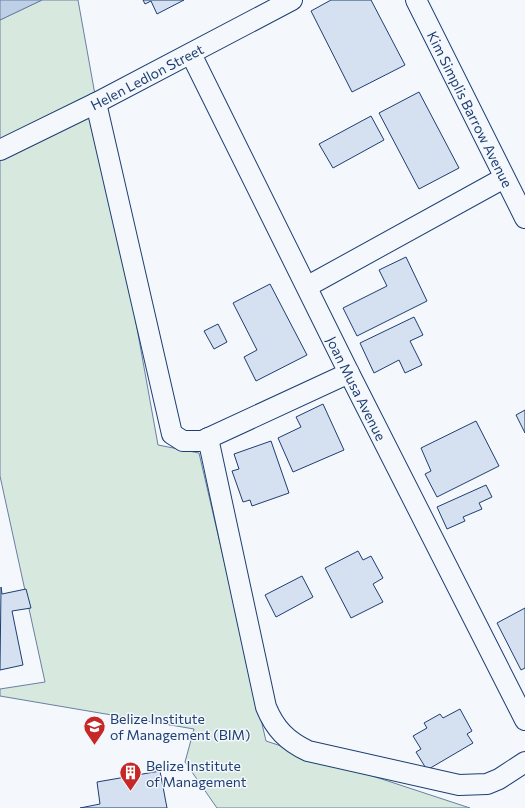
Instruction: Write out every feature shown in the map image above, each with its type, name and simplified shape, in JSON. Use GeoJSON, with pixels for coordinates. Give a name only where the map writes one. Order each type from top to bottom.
{"type":"FeatureCollection","features":[{"type":"Feature","properties":{"kind":"street","name":"Helen Ledlon Street"},"geometry":{"type":"LineString","coordinates":[[0,150],[96,103],[292,0]]}},
{"type":"Feature","properties":{"kind":"street","name":"Kim Simplis Barrow Avenue"},"geometry":{"type":"LineString","coordinates":[[416,0],[525,218]]}},
{"type":"Feature","properties":{"kind":"street","name":"Joan Musa Avenue"},"geometry":{"type":"LineString","coordinates":[[191,54],[308,286],[349,373],[525,720]]}},
{"type":"Feature","properties":{"kind":"street"},"geometry":{"type":"LineString","coordinates":[[96,103],[172,434],[183,441],[202,441],[349,373]]}},
{"type":"Feature","properties":{"kind":"street"},"geometry":{"type":"LineString","coordinates":[[308,286],[504,178]]}},
{"type":"Feature","properties":{"kind":"street"},"geometry":{"type":"LineString","coordinates":[[208,438],[266,707],[272,722],[282,734],[294,744],[308,751],[460,785],[487,784],[499,779],[525,762]]}},
{"type":"Feature","properties":{"kind":"shaded area"},"geometry":{"type":"Polygon","coordinates":[[[42,0],[78,0],[158,445],[199,453],[266,741],[470,808],[217,808],[185,762],[194,729],[0,696],[0,689],[45,682],[0,476],[0,20],[42,0]]]}},
{"type":"Feature","properties":{"kind":"water"},"geometry":{"type":"Polygon","coordinates":[[[0,0],[42,0],[0,20],[0,0]]]}},
{"type":"Feature","properties":{"kind":"building"},"geometry":{"type":"Polygon","coordinates":[[[143,0],[184,0],[157,14],[151,1],[145,4],[143,0]]]}},
{"type":"Feature","properties":{"kind":"building"},"geometry":{"type":"Polygon","coordinates":[[[331,0],[371,0],[405,65],[352,92],[311,11],[331,0]]]}},
{"type":"Feature","properties":{"kind":"building"},"geometry":{"type":"Polygon","coordinates":[[[419,92],[459,168],[419,189],[379,113],[419,92]]]}},
{"type":"Feature","properties":{"kind":"building"},"geometry":{"type":"Polygon","coordinates":[[[371,116],[384,140],[333,168],[319,144],[371,116]]]}},
{"type":"Feature","properties":{"kind":"building"},"geometry":{"type":"Polygon","coordinates":[[[406,257],[427,301],[357,336],[343,308],[387,286],[379,270],[406,257]]]}},
{"type":"Feature","properties":{"kind":"building"},"geometry":{"type":"Polygon","coordinates":[[[270,284],[307,355],[256,381],[244,357],[257,350],[233,303],[270,284]]]}},
{"type":"Feature","properties":{"kind":"building"},"geometry":{"type":"Polygon","coordinates":[[[414,317],[423,335],[410,341],[422,365],[405,373],[399,360],[374,373],[360,343],[414,317]]]}},
{"type":"Feature","properties":{"kind":"building"},"geometry":{"type":"Polygon","coordinates":[[[218,324],[227,342],[214,349],[204,331],[218,324]]]}},
{"type":"Feature","properties":{"kind":"building"},"geometry":{"type":"Polygon","coordinates":[[[323,404],[344,450],[293,472],[278,438],[301,427],[296,417],[323,404]]]}},
{"type":"Feature","properties":{"kind":"building"},"geometry":{"type":"Polygon","coordinates":[[[525,410],[525,433],[516,415],[525,410]]]}},
{"type":"Feature","properties":{"kind":"building"},"geometry":{"type":"Polygon","coordinates":[[[476,421],[499,466],[437,497],[425,474],[431,471],[421,448],[476,421]]]}},
{"type":"Feature","properties":{"kind":"building"},"geometry":{"type":"Polygon","coordinates":[[[271,441],[289,493],[252,506],[250,500],[243,502],[232,471],[239,469],[234,454],[271,441]]]}},
{"type":"Feature","properties":{"kind":"building"},"geometry":{"type":"Polygon","coordinates":[[[486,485],[492,497],[479,503],[482,509],[463,517],[465,521],[447,529],[437,507],[486,485]]]}},
{"type":"Feature","properties":{"kind":"building"},"geometry":{"type":"Polygon","coordinates":[[[358,551],[363,560],[371,556],[383,578],[373,584],[383,602],[351,618],[325,568],[358,551]]]}},
{"type":"Feature","properties":{"kind":"building"},"geometry":{"type":"Polygon","coordinates":[[[302,576],[313,597],[276,617],[265,595],[302,576]]]}},
{"type":"Feature","properties":{"kind":"building"},"geometry":{"type":"Polygon","coordinates":[[[1,587],[2,594],[26,589],[31,608],[12,611],[23,665],[0,670],[1,587]]]}},
{"type":"Feature","properties":{"kind":"building"},"geometry":{"type":"Polygon","coordinates":[[[525,608],[525,668],[521,670],[497,623],[525,608]]]}},
{"type":"Feature","properties":{"kind":"building"},"geometry":{"type":"Polygon","coordinates":[[[460,709],[472,731],[467,734],[473,743],[427,770],[416,752],[421,749],[413,736],[427,728],[424,723],[440,714],[443,718],[460,709]]]}},
{"type":"Feature","properties":{"kind":"building","name":"Belize Institute of Management"},"geometry":{"type":"Polygon","coordinates":[[[160,771],[167,808],[80,808],[100,804],[97,782],[160,771]]]}},
{"type":"Feature","properties":{"kind":"place","name":"Belize Institute of Management (BIM)"},"geometry":{"type":"Point","coordinates":[95,746]}},
{"type":"Feature","properties":{"kind":"place","name":"Belize Institute of Management"},"geometry":{"type":"Point","coordinates":[131,792]}}]}
